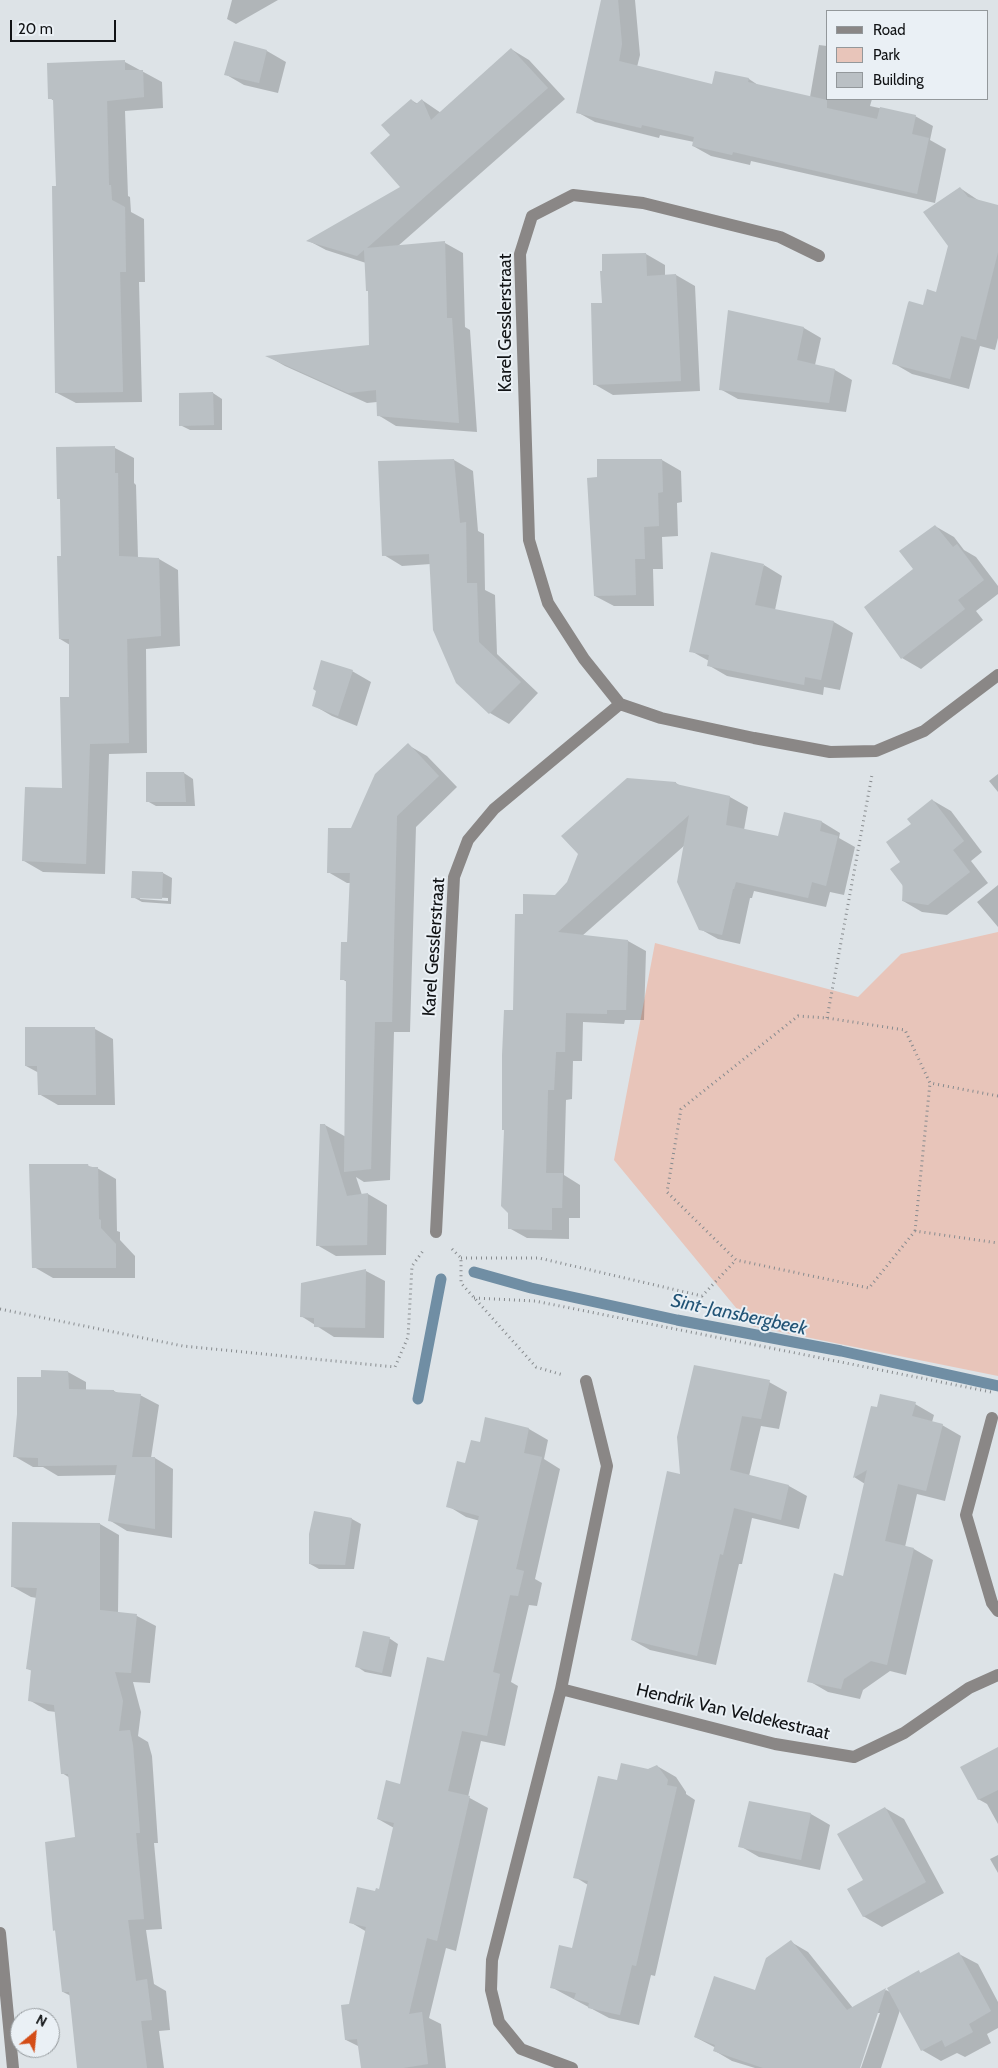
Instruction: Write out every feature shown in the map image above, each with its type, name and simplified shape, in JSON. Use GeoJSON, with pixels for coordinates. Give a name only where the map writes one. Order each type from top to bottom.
{"type":"FeatureCollection","features":[{"type":"Feature","properties":{"kind":"street","name":"Karel Gesslerstraat"},"geometry":{"type":"LineString","coordinates":[[436,1232],[454,877],[468,840],[494,809],[620,704],[584,659],[548,603],[529,540],[520,254],[532,216],[573,195],[643,203],[780,237],[819,256]]}},
{"type":"Feature","properties":{"kind":"street"},"geometry":{"type":"LineString","coordinates":[[620,704],[661,718],[782,744],[830,752],[876,751],[924,731],[998,675]]}},
{"type":"Feature","properties":{"kind":"street"},"geometry":{"type":"LineString","coordinates":[[572,2068],[521,2049],[499,2022],[491,1990],[492,1960],[561,1689],[607,1466],[586,1381]]}},
{"type":"Feature","properties":{"kind":"street"},"geometry":{"type":"LineString","coordinates":[[992,1418],[966,1515],[992,1603],[998,1611]]}},
{"type":"Feature","properties":{"kind":"street","name":"Hendrik Van Veldekestraat"},"geometry":{"type":"LineString","coordinates":[[561,1689],[775,1744],[854,1757],[904,1733],[969,1688],[998,1675]]}},
{"type":"Feature","properties":{"kind":"street"},"geometry":{"type":"LineString","coordinates":[[0,1933],[13,2068]]}},
{"type":"Feature","properties":{"kind":"path"},"geometry":{"type":"LineString","coordinates":[[827,1018],[876,751]]}},
{"type":"Feature","properties":{"kind":"path"},"geometry":{"type":"LineString","coordinates":[[798,1016],[827,1018],[905,1030],[930,1083],[915,1231],[869,1288],[736,1260],[667,1192],[681,1109],[798,1016]]}},
{"type":"Feature","properties":{"kind":"path"},"geometry":{"type":"LineString","coordinates":[[930,1083],[998,1096]]}},
{"type":"Feature","properties":{"kind":"path"},"geometry":{"type":"LineString","coordinates":[[915,1231],[998,1243]]}},
{"type":"Feature","properties":{"kind":"path"},"geometry":{"type":"LineString","coordinates":[[0,1309],[182,1346],[395,1367],[408,1337],[412,1266],[436,1232],[461,1258],[461,1283],[536,1367],[586,1381]]}},
{"type":"Feature","properties":{"kind":"path"},"geometry":{"type":"LineString","coordinates":[[461,1258],[539,1258],[702,1296],[736,1260]]}},
{"type":"Feature","properties":{"kind":"path"},"geometry":{"type":"LineString","coordinates":[[474,1298],[535,1301],[996,1393]]}},
{"type":"Feature","properties":{"kind":"green space"},"geometry":{"type":"Polygon","coordinates":[[[998,932],[998,1376],[751,1326],[614,1160],[655,943],[858,997],[901,954],[998,932]]]}},
{"type":"Feature","properties":{"kind":"building"},"geometry":{"type":"Polygon","coordinates":[[[601,0],[618,0],[622,44],[619,61],[712,84],[715,71],[749,78],[748,82],[827,100],[827,108],[877,119],[880,107],[916,115],[912,134],[929,138],[917,194],[733,152],[732,155],[692,146],[694,137],[642,125],[641,128],[576,113],[601,0]]]}},
{"type":"Feature","properties":{"kind":"building"},"geometry":{"type":"Polygon","coordinates":[[[234,41],[267,50],[259,83],[224,75],[234,41]]]}},
{"type":"Feature","properties":{"kind":"building"},"geometry":{"type":"Polygon","coordinates":[[[511,48],[548,88],[367,248],[445,241],[447,318],[452,318],[459,423],[377,416],[376,390],[348,393],[265,356],[369,345],[368,291],[366,291],[364,250],[357,256],[306,241],[400,187],[370,153],[390,135],[381,125],[411,99],[416,104],[422,99],[431,120],[511,48]]]}},
{"type":"Feature","properties":{"kind":"building"},"geometry":{"type":"Polygon","coordinates":[[[125,60],[125,70],[143,70],[144,97],[107,101],[109,185],[111,185],[112,200],[125,207],[126,272],[120,272],[123,392],[55,393],[52,186],[56,186],[53,99],[48,99],[47,63],[125,60]]]}},
{"type":"Feature","properties":{"kind":"building"},"geometry":{"type":"Polygon","coordinates":[[[960,187],[968,197],[998,205],[998,252],[976,340],[961,336],[950,379],[892,364],[908,303],[909,301],[923,305],[927,289],[936,292],[948,246],[923,212],[960,187]]]}},
{"type":"Feature","properties":{"kind":"building"},"geometry":{"type":"Polygon","coordinates":[[[646,253],[647,276],[676,274],[681,381],[593,385],[591,303],[602,303],[600,271],[602,271],[602,254],[646,253]]]}},
{"type":"Feature","properties":{"kind":"building"},"geometry":{"type":"Polygon","coordinates":[[[728,310],[804,327],[797,360],[835,369],[829,403],[719,390],[728,310]]]}},
{"type":"Feature","properties":{"kind":"building"},"geometry":{"type":"Polygon","coordinates":[[[213,392],[214,425],[179,426],[179,393],[213,392]]]}},
{"type":"Feature","properties":{"kind":"building"},"geometry":{"type":"Polygon","coordinates":[[[115,446],[115,473],[118,473],[119,556],[159,558],[161,636],[127,639],[129,743],[90,744],[86,864],[22,861],[25,787],[62,788],[60,697],[69,697],[69,639],[59,639],[57,556],[61,556],[60,499],[57,499],[56,447],[115,446]]]}},
{"type":"Feature","properties":{"kind":"building"},"geometry":{"type":"Polygon","coordinates":[[[454,459],[460,523],[466,522],[467,583],[477,583],[479,642],[521,682],[489,714],[456,683],[433,630],[429,554],[382,556],[378,461],[454,459]]]}},
{"type":"Feature","properties":{"kind":"building"},"geometry":{"type":"Polygon","coordinates":[[[597,459],[662,459],[663,492],[658,493],[659,526],[644,527],[645,559],[635,559],[636,595],[594,596],[587,478],[597,477],[597,459]]]}},
{"type":"Feature","properties":{"kind":"building"},"geometry":{"type":"Polygon","coordinates":[[[935,525],[953,547],[957,544],[984,580],[958,600],[965,609],[901,659],[864,607],[913,569],[899,551],[935,525]]]}},
{"type":"Feature","properties":{"kind":"building"},"geometry":{"type":"Polygon","coordinates":[[[711,552],[764,564],[755,605],[834,621],[821,680],[805,677],[804,685],[707,666],[709,655],[689,652],[711,552]]]}},
{"type":"Feature","properties":{"kind":"building"},"geometry":{"type":"Polygon","coordinates":[[[321,660],[353,670],[338,716],[312,706],[316,691],[313,689],[321,660]]]}},
{"type":"Feature","properties":{"kind":"building"},"geometry":{"type":"Polygon","coordinates":[[[408,743],[439,776],[397,816],[392,1022],[375,1022],[371,1169],[344,1172],[346,980],[340,980],[341,942],[347,942],[350,873],[327,873],[328,828],[351,828],[375,774],[408,743]]]}},
{"type":"Feature","properties":{"kind":"building"},"geometry":{"type":"Polygon","coordinates":[[[146,772],[184,772],[186,802],[146,802],[146,772]]]}},
{"type":"Feature","properties":{"kind":"building"},"geometry":{"type":"Polygon","coordinates":[[[627,778],[676,782],[676,784],[730,796],[726,825],[778,836],[784,812],[822,821],[820,831],[838,836],[826,886],[812,882],[808,898],[736,882],[722,935],[699,930],[677,882],[689,815],[558,932],[628,940],[626,1010],[607,1010],[607,1014],[566,1013],[565,1052],[556,1052],[554,1090],[548,1090],[546,1173],[563,1173],[562,1208],[552,1208],[552,1230],[508,1229],[508,1213],[501,1206],[504,1130],[502,1130],[502,1055],[504,1010],[513,1010],[515,914],[523,914],[523,894],[555,895],[567,882],[578,854],[561,836],[627,778]]]}},
{"type":"Feature","properties":{"kind":"building"},"geometry":{"type":"Polygon","coordinates":[[[932,799],[964,841],[953,850],[970,872],[928,905],[902,901],[903,886],[890,869],[900,862],[886,842],[911,824],[907,819],[932,799]]]}},
{"type":"Feature","properties":{"kind":"building"},"geometry":{"type":"Polygon","coordinates":[[[132,871],[163,872],[162,899],[131,898],[132,871]]]}},
{"type":"Feature","properties":{"kind":"building"},"geometry":{"type":"Polygon","coordinates":[[[25,1027],[95,1027],[96,1095],[38,1095],[37,1066],[25,1066],[25,1027]]]}},
{"type":"Feature","properties":{"kind":"building"},"geometry":{"type":"Polygon","coordinates":[[[320,1124],[325,1124],[347,1196],[368,1193],[367,1245],[316,1246],[320,1124]]]}},
{"type":"Feature","properties":{"kind":"building"},"geometry":{"type":"Polygon","coordinates":[[[29,1164],[88,1164],[89,1167],[98,1167],[99,1219],[101,1220],[101,1228],[116,1244],[116,1268],[32,1268],[29,1164]]]}},
{"type":"Feature","properties":{"kind":"building"},"geometry":{"type":"Polygon","coordinates":[[[366,1269],[365,1328],[314,1327],[314,1318],[300,1317],[301,1283],[366,1269]]]}},
{"type":"Feature","properties":{"kind":"building"},"geometry":{"type":"Polygon","coordinates":[[[694,1365],[770,1380],[761,1419],[742,1416],[730,1470],[789,1485],[781,1520],[734,1508],[723,1555],[720,1554],[697,1656],[631,1640],[667,1471],[680,1474],[677,1437],[694,1365]]]}},
{"type":"Feature","properties":{"kind":"building"},"geometry":{"type":"Polygon","coordinates":[[[41,1370],[68,1371],[69,1389],[114,1390],[114,1392],[141,1394],[132,1457],[155,1457],[155,1529],[108,1521],[117,1465],[38,1466],[38,1458],[13,1457],[17,1414],[17,1377],[41,1377],[41,1370]]]}},
{"type":"Feature","properties":{"kind":"building"},"geometry":{"type":"Polygon","coordinates":[[[880,1394],[916,1402],[912,1416],[943,1424],[926,1491],[898,1484],[885,1541],[914,1548],[887,1665],[871,1661],[844,1679],[841,1689],[807,1682],[834,1573],[843,1576],[867,1470],[853,1478],[871,1406],[877,1407],[880,1394]]]}},
{"type":"Feature","properties":{"kind":"building"},"geometry":{"type":"Polygon","coordinates":[[[485,1417],[529,1428],[524,1453],[542,1457],[516,1569],[524,1571],[518,1596],[510,1595],[493,1672],[500,1674],[487,1736],[462,1731],[448,1791],[470,1796],[437,1941],[427,1938],[409,2014],[422,2012],[428,2064],[403,2068],[361,2068],[357,2039],[345,2040],[341,2005],[349,2004],[366,1927],[349,1923],[357,1887],[375,1891],[376,1888],[379,1889],[394,1823],[377,1819],[386,1780],[400,1784],[427,1657],[444,1661],[479,1516],[446,1507],[457,1461],[465,1463],[471,1440],[480,1442],[485,1417]]]}},
{"type":"Feature","properties":{"kind":"building"},"geometry":{"type":"Polygon","coordinates":[[[314,1511],[352,1518],[345,1565],[309,1564],[309,1534],[314,1511]]]}},
{"type":"Feature","properties":{"kind":"building"},"geometry":{"type":"Polygon","coordinates":[[[12,1522],[100,1523],[100,1610],[137,1614],[131,1673],[115,1672],[123,1701],[119,1731],[130,1730],[133,1745],[140,1833],[136,1833],[144,1919],[128,1920],[136,1981],[147,1979],[152,2020],[141,2021],[147,2068],[77,2068],[69,1992],[62,1992],[55,1930],[53,1931],[45,1842],[75,1837],[68,1774],[61,1774],[54,1705],[28,1701],[31,1670],[26,1669],[37,1588],[11,1587],[12,1522]]]}},
{"type":"Feature","properties":{"kind":"building"},"geometry":{"type":"Polygon","coordinates":[[[363,1631],[390,1637],[382,1673],[355,1667],[363,1631]]]}},
{"type":"Feature","properties":{"kind":"building"},"geometry":{"type":"Polygon","coordinates":[[[998,1747],[998,1790],[978,1800],[960,1767],[998,1747]]]}},
{"type":"Feature","properties":{"kind":"building"},"geometry":{"type":"Polygon","coordinates":[[[621,1763],[648,1769],[657,1765],[668,1780],[667,1785],[677,1787],[636,1966],[632,1965],[620,2015],[588,2008],[589,2003],[574,1999],[576,1993],[550,1988],[559,1945],[572,1948],[588,1881],[573,1878],[598,1776],[617,1780],[621,1763]]]}},
{"type":"Feature","properties":{"kind":"building"},"geometry":{"type":"Polygon","coordinates":[[[749,1801],[811,1813],[801,1860],[738,1847],[749,1801]]]}},
{"type":"Feature","properties":{"kind":"building"},"geometry":{"type":"Polygon","coordinates":[[[885,1807],[926,1882],[863,1917],[847,1889],[863,1880],[837,1834],[885,1807]]]}},
{"type":"Feature","properties":{"kind":"building"},"geometry":{"type":"Polygon","coordinates":[[[791,1940],[847,2010],[886,1988],[860,2068],[763,2068],[713,2051],[715,2045],[694,2037],[714,1976],[755,1990],[766,1958],[791,1940]]]}},
{"type":"Feature","properties":{"kind":"building"},"geometry":{"type":"Polygon","coordinates":[[[959,1952],[991,2011],[969,2024],[973,2032],[945,2047],[942,2040],[921,2051],[887,1988],[919,1970],[920,1973],[959,1952]]]}},
{"type":"Feature","properties":{"kind":"waterway","name":"Sint-Jansbergbeek"},"geometry":{"type":"LineString","coordinates":[[474,1272],[531,1288],[677,1320],[841,1351],[998,1386]]}},
{"type":"Feature","properties":{"kind":"waterway","name":"Sint-Jansbergbeek"},"geometry":{"type":"LineString","coordinates":[[418,1399],[441,1279]]}}]}
